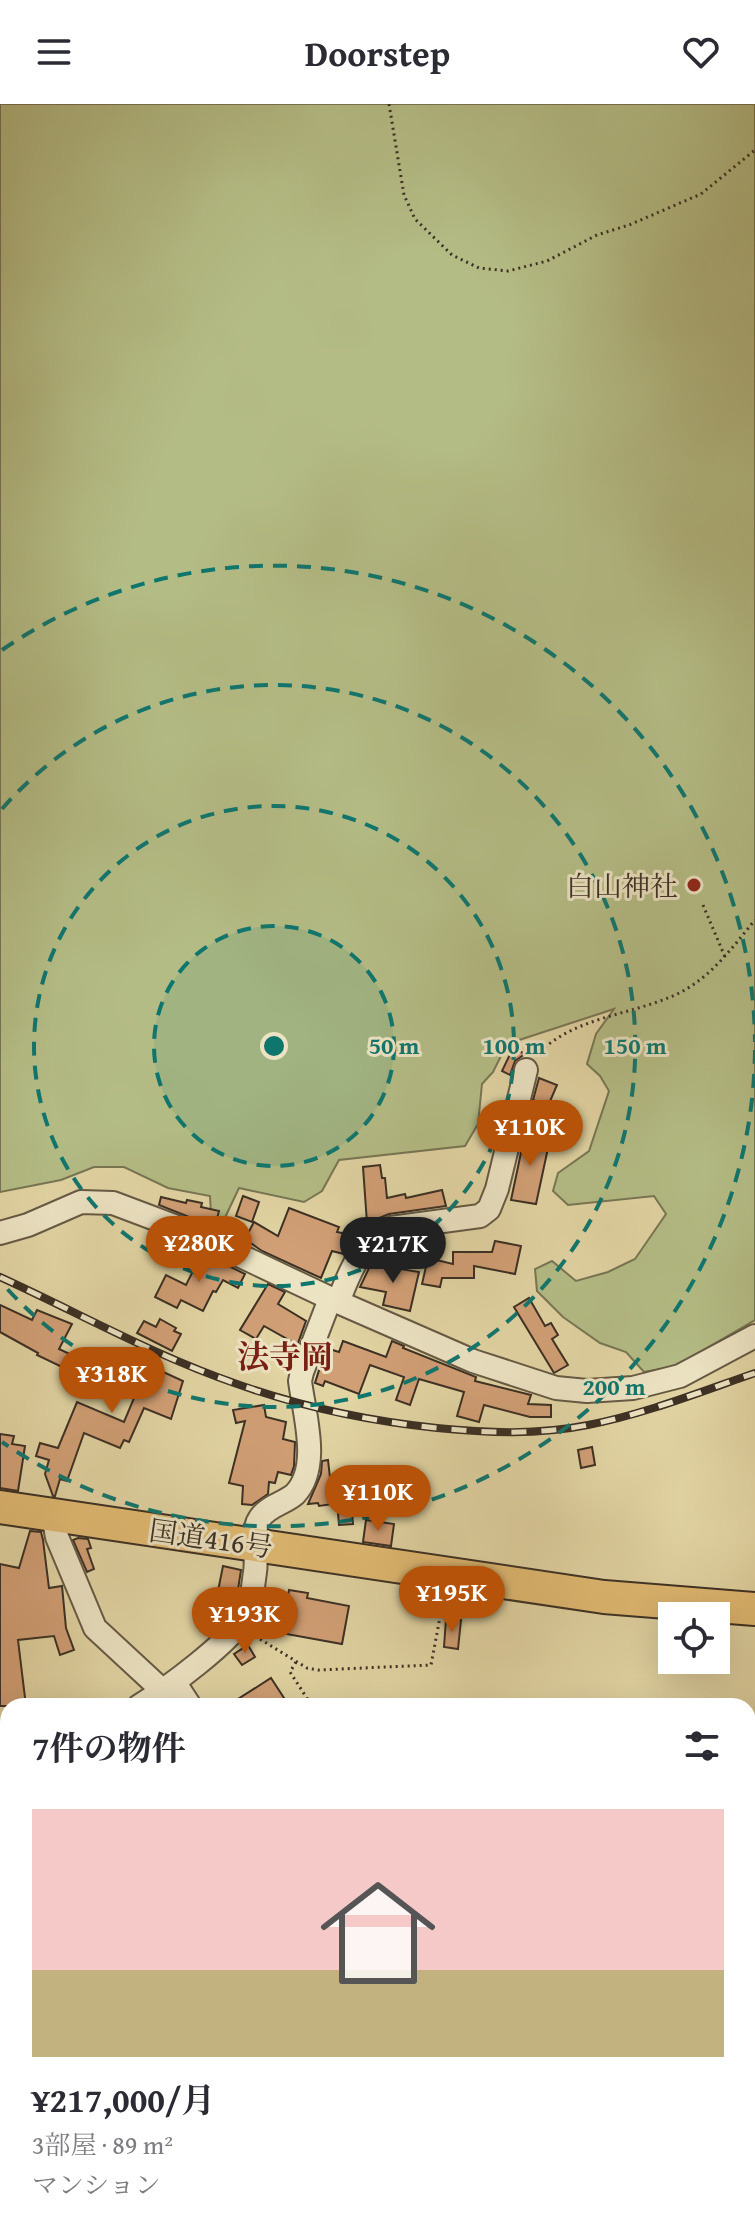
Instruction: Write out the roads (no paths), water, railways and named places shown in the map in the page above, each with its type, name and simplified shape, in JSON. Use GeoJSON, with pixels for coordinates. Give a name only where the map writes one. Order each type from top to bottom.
{"type":"FeatureCollection","features":[{"type":"Feature","properties":{"kind":"highway","name":"国道416号"},"geometry":{"type":"LineString","coordinates":[[0,1507],[604,1597],[755,1609]]}},
{"type":"Feature","properties":{"kind":"street"},"geometry":{"type":"LineString","coordinates":[[152,1698],[169,1687],[239,1626],[247,1613],[256,1568],[256,1529],[260,1518],[302,1486],[309,1469],[300,1381],[334,1300],[349,1273],[378,1233],[391,1228],[480,1216],[489,1209],[497,1189],[526,1070]]}},
{"type":"Feature","properties":{"kind":"street"},"geometry":{"type":"LineString","coordinates":[[0,1233],[28,1225],[81,1202],[113,1203],[190,1232],[334,1300],[487,1365],[556,1388],[587,1391],[633,1388],[680,1376],[755,1336]]}},
{"type":"Feature","properties":{"kind":"street"},"geometry":{"type":"LineString","coordinates":[[53,1515],[57,1537],[95,1628],[181,1698]]}},
{"type":"Feature","properties":{"kind":"railway"},"geometry":{"type":"LineString","coordinates":[[0,1277],[147,1347],[237,1384],[311,1406],[411,1425],[494,1432],[569,1428],[651,1409],[755,1373]]}},
{"type":"Feature","properties":{"kind":"place","name":"白山神社"},"geometry":{"type":"Point","coordinates":[694,885]}},
{"type":"Feature","properties":{"kind":"district","name":"法寺岡"},"geometry":{"type":"Point","coordinates":[285,1356]}}]}
